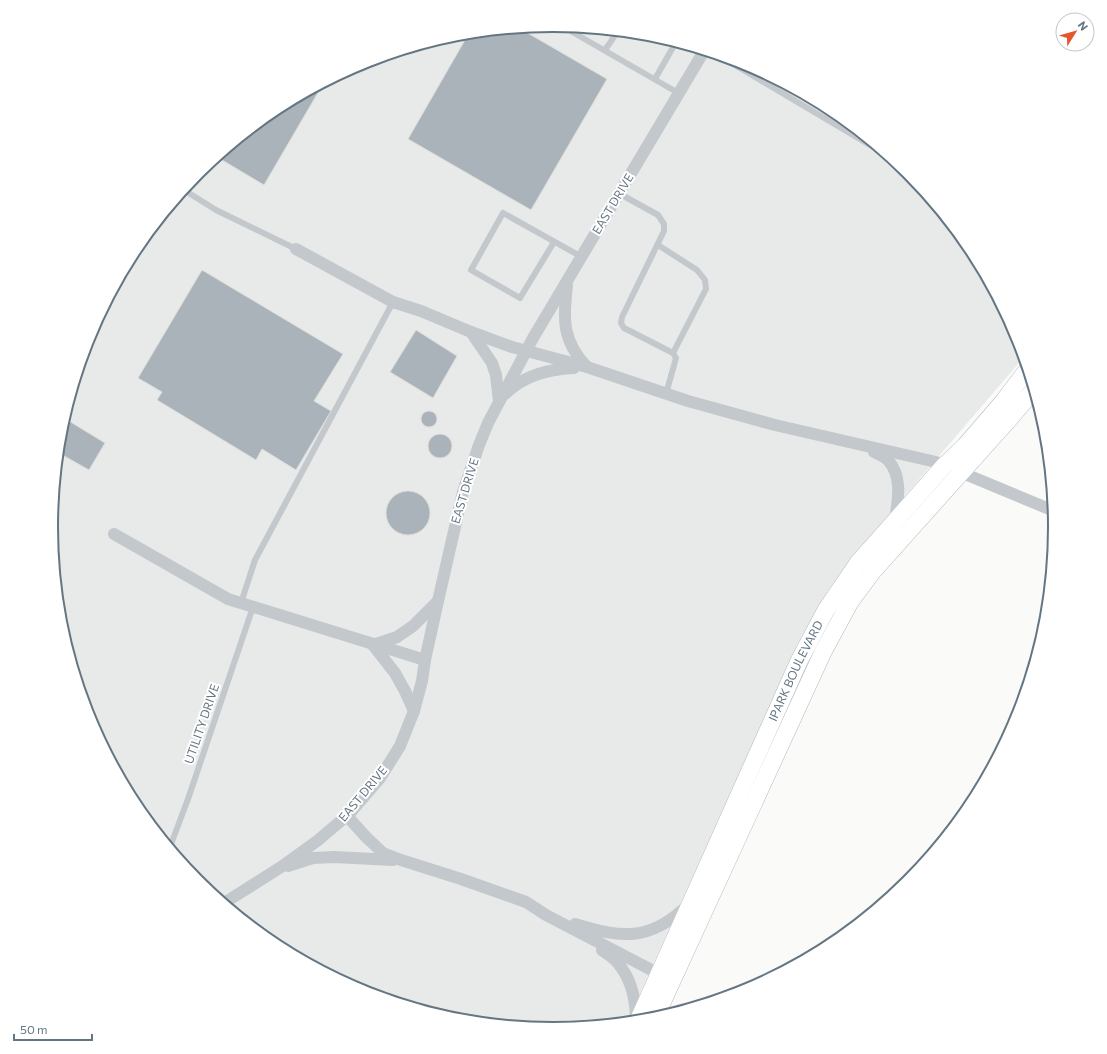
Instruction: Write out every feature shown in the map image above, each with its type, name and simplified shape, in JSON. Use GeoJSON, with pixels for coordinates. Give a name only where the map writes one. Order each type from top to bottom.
{"type":"FeatureCollection","features":[{"type":"Feature","properties":{"kind":"main road","name":"IPARK BOULEVARD"},"geometry":{"type":"LineString","coordinates":[[657,1011],[665,977],[690,903],[816,626],[847,578],[895,520],[944,466],[965,446],[1003,402],[1024,374]]}},
{"type":"Feature","properties":{"kind":"main road","name":"IPARK BOULEVARD"},"geometry":{"type":"LineString","coordinates":[[642,1014],[665,977],[823,652],[850,602],[873,571],[1030,394]]}},
{"type":"Feature","properties":{"kind":"street","name":"EAST DRIVE"},"geometry":{"type":"LineString","coordinates":[[228,900],[281,867],[317,841],[347,816],[380,778],[400,746],[414,711],[422,681],[425,660],[463,492],[479,445],[499,401],[526,351],[680,94],[702,55]]}},
{"type":"Feature","properties":{"kind":"street"},"geometry":{"type":"LineString","coordinates":[[296,249],[393,302],[421,311],[471,332],[526,351],[587,367],[666,394],[775,425],[925,459],[961,472],[1047,508]]}},
{"type":"Feature","properties":{"kind":"street"},"geometry":{"type":"LineString","coordinates":[[568,280],[565,305],[565,326],[572,347],[587,367]]}},
{"type":"Feature","properties":{"kind":"street"},"geometry":{"type":"LineString","coordinates":[[471,332],[492,363],[496,375],[499,401]]}},
{"type":"Feature","properties":{"kind":"street"},"geometry":{"type":"LineString","coordinates":[[499,401],[513,387],[526,378],[558,369],[587,367]]}},
{"type":"Feature","properties":{"kind":"street"},"geometry":{"type":"LineString","coordinates":[[863,445],[887,459],[894,468],[898,479],[899,493],[895,520]]}},
{"type":"Feature","properties":{"kind":"street"},"geometry":{"type":"LineString","coordinates":[[114,534],[228,599],[425,660]]}},
{"type":"Feature","properties":{"kind":"street"},"geometry":{"type":"LineString","coordinates":[[373,645],[397,637],[413,626],[438,601]]}},
{"type":"Feature","properties":{"kind":"street"},"geometry":{"type":"LineString","coordinates":[[373,645],[395,672],[414,711]]}},
{"type":"Feature","properties":{"kind":"street"},"geometry":{"type":"LineString","coordinates":[[347,816],[383,853],[526,902],[546,916],[665,977]]}},
{"type":"Feature","properties":{"kind":"street"},"geometry":{"type":"LineString","coordinates":[[281,867],[313,858],[401,860]]}},
{"type":"Feature","properties":{"kind":"street"},"geometry":{"type":"LineString","coordinates":[[546,916],[598,931],[622,935],[643,933],[661,926],[677,916],[690,903]]}},
{"type":"Feature","properties":{"kind":"street"},"geometry":{"type":"LineString","coordinates":[[588,937],[617,962],[631,985],[637,1015]]}},
{"type":"Feature","properties":{"kind":"lane"},"geometry":{"type":"LineString","coordinates":[[574,33],[680,94]]}},
{"type":"Feature","properties":{"kind":"lane"},"geometry":{"type":"LineString","coordinates":[[605,50],[615,36]]}},
{"type":"Feature","properties":{"kind":"lane"},"geometry":{"type":"LineString","coordinates":[[655,80],[673,47]]}},
{"type":"Feature","properties":{"kind":"lane"},"geometry":{"type":"LineString","coordinates":[[744,71],[864,142]]}},
{"type":"Feature","properties":{"kind":"lane"},"geometry":{"type":"LineString","coordinates":[[189,193],[216,210],[296,249]]}},
{"type":"Feature","properties":{"kind":"lane"},"geometry":{"type":"LineString","coordinates":[[620,194],[658,215],[664,224],[664,231],[658,245],[622,318],[621,323],[624,328],[673,353],[676,358],[666,394]]}},
{"type":"Feature","properties":{"kind":"lane"},"geometry":{"type":"LineString","coordinates":[[554,242],[520,298],[471,270],[503,214],[582,257]]}},
{"type":"Feature","properties":{"kind":"lane"},"geometry":{"type":"LineString","coordinates":[[658,245],[697,270],[705,280],[706,289],[673,353]]}},
{"type":"Feature","properties":{"kind":"lane"},"geometry":{"type":"LineString","coordinates":[[241,603],[255,560],[393,302]]}},
{"type":"Feature","properties":{"kind":"lane","name":"UTILITY DRIVE"},"geometry":{"type":"LineString","coordinates":[[172,842],[188,799],[253,607]]}},
{"type":"Feature","properties":{"kind":"shaded area"},"geometry":{"type":"Polygon","coordinates":[[[554,32],[618,36],[650,42],[713,58],[743,70],[801,98],[829,115],[855,134],[904,177],[926,201],[965,252],[997,308],[1011,338],[1020,362],[885,519],[829,589],[799,641],[630,1016],[586,1021],[554,1022],[489,1018],[425,1005],[394,996],[364,984],[306,956],[278,939],[252,920],[203,877],[181,853],[142,802],[110,746],[96,716],[75,655],[68,624],[63,592],[58,527],[63,462],[68,430],[75,399],[96,338],[125,279],[142,252],[181,201],[203,177],[252,134],[278,115],[306,98],[364,70],[394,58],[457,42],[489,36],[554,32]]]}},
{"type":"Feature","properties":{"kind":"building"},"geometry":{"type":"Polygon","coordinates":[[[527,33],[607,79],[531,210],[408,139],[465,41],[489,36],[527,33]]]}},
{"type":"Feature","properties":{"kind":"building"},"geometry":{"type":"Polygon","coordinates":[[[319,91],[264,185],[222,160],[252,134],[278,115],[319,91]]]}},
{"type":"Feature","properties":{"kind":"building"},"geometry":{"type":"Polygon","coordinates":[[[202,270],[343,354],[314,401],[331,411],[296,470],[262,449],[256,460],[157,400],[162,392],[138,378],[202,270]]]}},
{"type":"Feature","properties":{"kind":"building"},"geometry":{"type":"Polygon","coordinates":[[[416,330],[457,356],[433,398],[390,372],[416,330]]]}},
{"type":"Feature","properties":{"kind":"building"},"geometry":{"type":"Polygon","coordinates":[[[426,411],[432,411],[437,416],[435,425],[432,427],[426,427],[421,422],[421,416],[426,411]]]}},
{"type":"Feature","properties":{"kind":"building"},"geometry":{"type":"Polygon","coordinates":[[[70,422],[105,443],[89,470],[64,456],[70,422]]]}},
{"type":"Feature","properties":{"kind":"building"},"geometry":{"type":"Polygon","coordinates":[[[440,434],[449,437],[452,446],[449,455],[440,458],[431,455],[428,446],[431,437],[440,434]]]}},
{"type":"Feature","properties":{"kind":"building"},"geometry":{"type":"Polygon","coordinates":[[[404,491],[412,491],[424,497],[430,509],[430,517],[424,529],[412,535],[404,535],[392,529],[386,517],[386,509],[392,497],[404,491]]]}}]}
